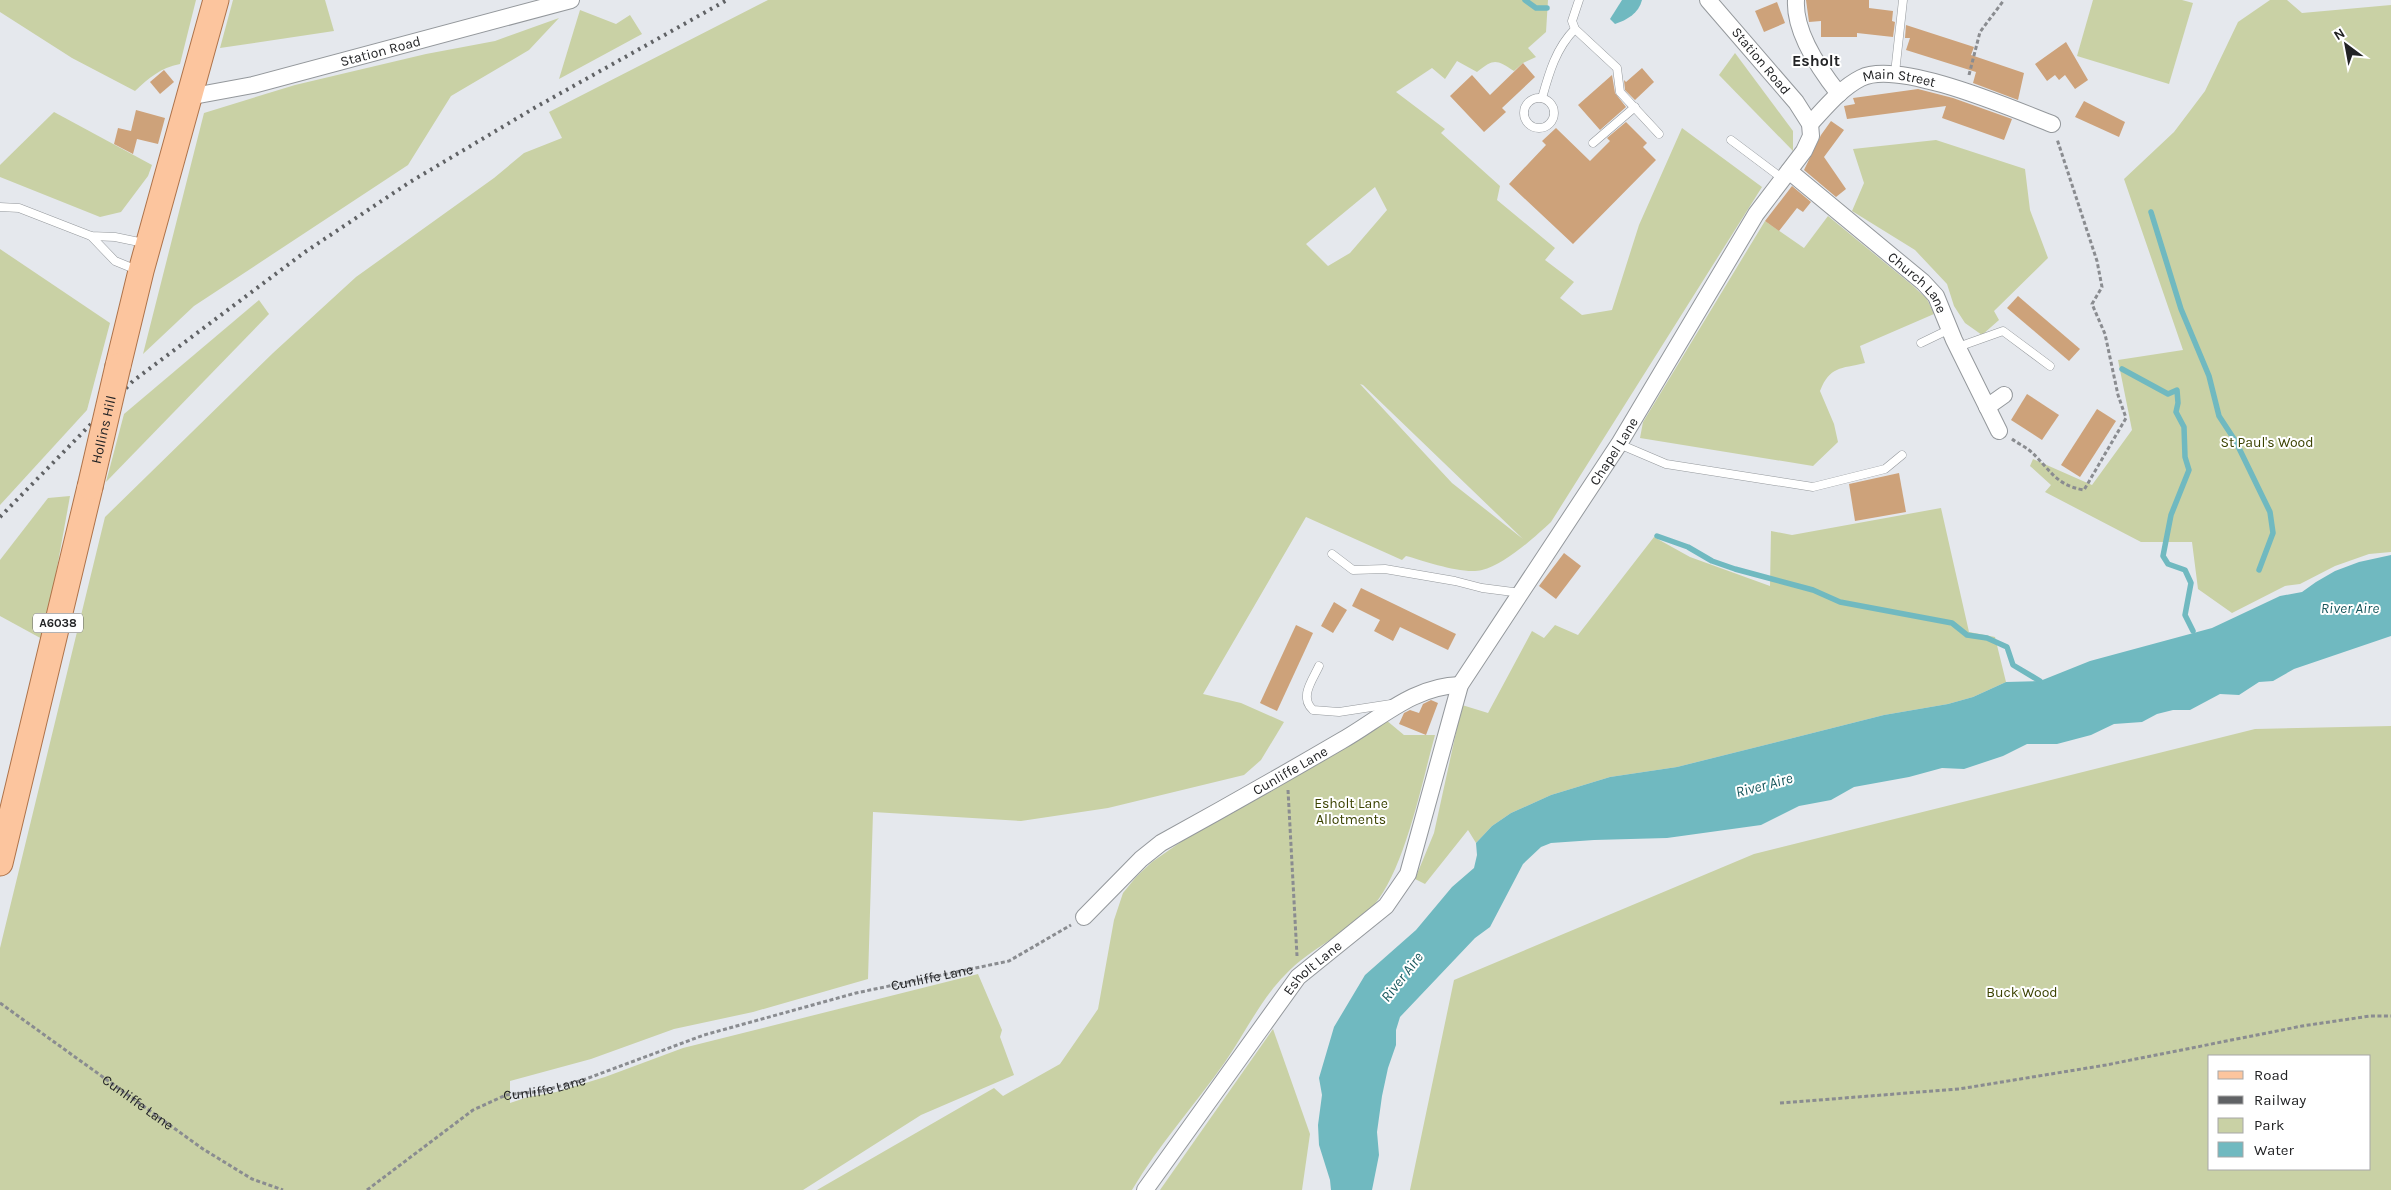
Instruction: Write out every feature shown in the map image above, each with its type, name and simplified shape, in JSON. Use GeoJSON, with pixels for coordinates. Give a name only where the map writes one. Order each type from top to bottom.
{"type":"FeatureCollection","features":[{"type":"Feature","properties":{"kind":"main road","name":"Hollins Hill"},"geometry":{"type":"LineString","coordinates":[[0,863],[141,271],[216,0]]}},
{"type":"Feature","properties":{"kind":"street","name":"Station Road"},"geometry":{"type":"LineString","coordinates":[[188,97],[253,84],[571,0]]}},
{"type":"Feature","properties":{"kind":"street","name":"Station Road"},"geometry":{"type":"LineString","coordinates":[[1708,0],[1796,102],[1810,124]]}},
{"type":"Feature","properties":{"kind":"street"},"geometry":{"type":"LineString","coordinates":[[1796,0],[1805,40],[1826,78],[1839,94]]}},
{"type":"Feature","properties":{"kind":"street","name":"Main Street"},"geometry":{"type":"LineString","coordinates":[[1810,124],[1839,94],[1862,77],[1894,73],[1931,80],[2052,124]]}},
{"type":"Feature","properties":{"kind":"street"},"geometry":{"type":"LineString","coordinates":[[1786,175],[1804,151],[1811,136],[1810,124]]}},
{"type":"Feature","properties":{"kind":"street","name":"Church Lane"},"geometry":{"type":"LineString","coordinates":[[1786,175],[1923,282],[1936,296],[1958,347],[1999,431]]}},
{"type":"Feature","properties":{"kind":"street","name":"Chapel Lane"},"geometry":{"type":"LineString","coordinates":[[1447,735],[1460,685],[1619,444],[1756,214],[1786,175]]}},
{"type":"Feature","properties":{"kind":"street"},"geometry":{"type":"LineString","coordinates":[[1987,407],[2004,394]]}},
{"type":"Feature","properties":{"kind":"street","name":"Cunliffe Lane"},"geometry":{"type":"LineString","coordinates":[[1084,917],[1141,859],[1161,843],[1287,772],[1405,702],[1432,688],[1460,685]]}},
{"type":"Feature","properties":{"kind":"street","name":"Esholt Lane"},"geometry":{"type":"LineString","coordinates":[[1146,1190],[1298,977],[1386,906],[1408,874],[1447,735]]}},
{"type":"Feature","properties":{"kind":"lane"},"geometry":{"type":"LineString","coordinates":[[1579,0],[1572,21],[1575,29],[1617,68],[1620,92],[1659,134]]}},
{"type":"Feature","properties":{"kind":"lane"},"geometry":{"type":"LineString","coordinates":[[1894,73],[1904,0]]}},
{"type":"Feature","properties":{"kind":"lane"},"geometry":{"type":"LineString","coordinates":[[1542,98],[1552,66],[1566,39],[1575,29]]}},
{"type":"Feature","properties":{"kind":"lane"},"geometry":{"type":"LineString","coordinates":[[1542,98],[1551,103],[1554,117],[1544,128],[1533,128],[1526,121],[1524,111],[1528,102],[1542,98]]}},
{"type":"Feature","properties":{"kind":"lane"},"geometry":{"type":"LineString","coordinates":[[1593,143],[1635,107]]}},
{"type":"Feature","properties":{"kind":"lane"},"geometry":{"type":"LineString","coordinates":[[1731,140],[1786,175]]}},
{"type":"Feature","properties":{"kind":"lane"},"geometry":{"type":"LineString","coordinates":[[0,207],[18,208],[91,236],[115,237],[149,244]]}},
{"type":"Feature","properties":{"kind":"lane"},"geometry":{"type":"LineString","coordinates":[[91,236],[115,261],[141,271]]}},
{"type":"Feature","properties":{"kind":"lane"},"geometry":{"type":"LineString","coordinates":[[1921,343],[1950,329]]}},
{"type":"Feature","properties":{"kind":"lane"},"geometry":{"type":"LineString","coordinates":[[1958,347],[2003,331],[2050,366]]}},
{"type":"Feature","properties":{"kind":"lane"},"geometry":{"type":"LineString","coordinates":[[1619,444],[1666,464],[1813,487],[1885,469],[1902,455]]}},
{"type":"Feature","properties":{"kind":"lane"},"geometry":{"type":"LineString","coordinates":[[1332,554],[1353,570],[1386,570],[1455,581],[1482,588],[1521,593]]}},
{"type":"Feature","properties":{"kind":"lane"},"geometry":{"type":"LineString","coordinates":[[1319,666],[1306,696],[1306,702],[1313,710],[1339,712],[1405,702]]}},
{"type":"Feature","properties":{"kind":"path"},"geometry":{"type":"LineString","coordinates":[[1965,92],[1980,32],[2004,0]]}},
{"type":"Feature","properties":{"kind":"path"},"geometry":{"type":"LineString","coordinates":[[1999,431],[2029,450],[2053,477],[2070,488],[2084,490],[2126,418],[2118,395],[2105,334],[2092,304],[2102,287],[2097,262],[2052,124]]}},
{"type":"Feature","properties":{"kind":"path"},"geometry":{"type":"LineString","coordinates":[[1287,772],[1298,977]]}},
{"type":"Feature","properties":{"kind":"path","name":"Cunliffe Lane"},"geometry":{"type":"LineString","coordinates":[[366,1190],[473,1110],[506,1095],[542,1091],[583,1080],[704,1035],[856,993],[1009,961],[1058,934],[1084,917]]}},
{"type":"Feature","properties":{"kind":"path","name":"Cunliffe Lane"},"geometry":{"type":"LineString","coordinates":[[0,1003],[203,1149],[252,1179],[283,1190]]}},
{"type":"Feature","properties":{"kind":"path"},"geometry":{"type":"LineString","coordinates":[[1780,1103],[1959,1089],[2106,1065],[2302,1026],[2370,1016],[2391,1016]]}},
{"type":"Feature","properties":{"kind":"green space"},"geometry":{"type":"Polygon","coordinates":[[[0,0],[196,0],[180,64],[161,71],[135,91],[72,58],[0,12],[0,0]]]}},
{"type":"Feature","properties":{"kind":"green space"},"geometry":{"type":"Polygon","coordinates":[[[233,0],[325,0],[334,31],[220,48],[233,0]]]}},
{"type":"Feature","properties":{"kind":"green space"},"geometry":{"type":"Polygon","coordinates":[[[768,0],[1548,0],[1546,32],[1528,48],[1536,57],[1523,63],[1514,71],[1495,62],[1488,64],[1477,72],[1457,61],[1445,79],[1432,68],[1396,92],[1445,129],[1441,133],[1500,186],[1497,200],[1555,248],[1545,260],[1574,282],[1560,298],[1582,315],[1612,310],[1639,225],[1682,128],[1762,187],[1551,522],[1519,550],[1491,567],[1482,570],[1465,571],[1406,556],[1402,560],[1306,517],[1203,694],[1241,703],[1284,722],[1261,760],[1244,775],[1108,808],[1021,821],[873,812],[868,979],[753,1012],[674,1029],[591,1059],[510,1081],[510,1103],[528,1097],[556,1092],[605,1077],[683,1048],[978,974],[1002,1030],[1000,1037],[1014,1075],[921,1115],[803,1190],[0,1190],[0,948],[105,517],[273,353],[356,277],[494,178],[524,153],[562,138],[549,112],[768,0]],[[1375,187],[1306,244],[1328,266],[1350,253],[1387,210],[1375,187]],[[1360,384],[1452,483],[1523,539],[1363,385],[1360,384]]]}},
{"type":"Feature","properties":{"kind":"green space"},"geometry":{"type":"Polygon","coordinates":[[[2093,0],[2182,0],[2193,3],[2169,84],[2077,56],[2093,0]]]}},
{"type":"Feature","properties":{"kind":"green space","name":"St Paul's Wood"},"geometry":{"type":"Polygon","coordinates":[[[2270,0],[2287,0],[2302,13],[2391,5],[2391,552],[2369,554],[2335,566],[2300,584],[2285,586],[2232,613],[2198,589],[2192,542],[2141,542],[2045,492],[2051,485],[2030,466],[2033,459],[2092,485],[2132,430],[2118,360],[2183,350],[2124,179],[2174,132],[2205,91],[2238,22],[2270,0]]]}},
{"type":"Feature","properties":{"kind":"green space"},"geometry":{"type":"Polygon","coordinates":[[[580,10],[616,24],[630,15],[642,34],[559,79],[580,10]]]}},
{"type":"Feature","properties":{"kind":"green space"},"geometry":{"type":"Polygon","coordinates":[[[559,18],[529,50],[451,96],[408,165],[194,306],[143,354],[204,113],[295,85],[426,54],[495,41],[559,18]]]}},
{"type":"Feature","properties":{"kind":"green space"},"geometry":{"type":"Polygon","coordinates":[[[1735,53],[1793,131],[1793,151],[1719,75],[1735,53]]]}},
{"type":"Feature","properties":{"kind":"green space"},"geometry":{"type":"Polygon","coordinates":[[[54,112],[152,165],[148,176],[121,212],[100,217],[0,177],[0,165],[54,112]]]}},
{"type":"Feature","properties":{"kind":"green space"},"geometry":{"type":"Polygon","coordinates":[[[1936,140],[2025,169],[2030,210],[2048,258],[1994,311],[1999,320],[1982,335],[1965,323],[1954,306],[1947,284],[1915,250],[1852,211],[1864,183],[1853,149],[1936,140]]]}},
{"type":"Feature","properties":{"kind":"green space"},"geometry":{"type":"Polygon","coordinates":[[[1828,216],[1912,285],[1927,299],[1934,314],[1860,346],[1865,363],[1842,368],[1828,377],[1820,391],[1834,424],[1838,442],[1813,466],[1640,438],[1643,422],[1765,221],[1804,248],[1828,216]]]}},
{"type":"Feature","properties":{"kind":"green space"},"geometry":{"type":"Polygon","coordinates":[[[0,249],[110,323],[87,410],[0,505],[0,249]]]}},
{"type":"Feature","properties":{"kind":"green space"},"geometry":{"type":"Polygon","coordinates":[[[259,300],[269,314],[106,482],[124,414],[259,300]]]}},
{"type":"Feature","properties":{"kind":"green space"},"geometry":{"type":"Polygon","coordinates":[[[70,496],[44,640],[0,616],[0,560],[48,498],[70,496]]]}},
{"type":"Feature","properties":{"kind":"green space"},"geometry":{"type":"Polygon","coordinates":[[[1941,508],[1969,632],[1995,637],[2006,682],[1973,697],[1948,704],[1884,715],[1677,767],[1610,777],[1551,795],[1511,813],[1492,826],[1476,843],[1468,830],[1425,884],[1415,879],[1434,833],[1462,705],[1488,713],[1532,631],[1544,638],[1555,625],[1578,635],[1654,537],[1690,557],[1770,586],[1771,531],[1792,535],[1941,508]]]}},
{"type":"Feature","properties":{"kind":"green space","name":"Esholt Lane Allotments"},"geometry":{"type":"Polygon","coordinates":[[[1386,720],[1404,735],[1435,735],[1411,824],[1395,870],[1385,889],[1364,915],[1306,956],[1276,984],[1225,1062],[1154,1156],[1132,1190],[817,1190],[994,1088],[1003,1096],[1060,1064],[1098,1009],[1114,920],[1123,893],[1136,877],[1152,862],[1208,823],[1386,720]]]}},
{"type":"Feature","properties":{"kind":"green space","name":"Buck Wood"},"geometry":{"type":"Polygon","coordinates":[[[2391,726],[2391,1190],[1410,1190],[1454,980],[1754,854],[2255,729],[2391,726]]]}},
{"type":"Feature","properties":{"kind":"green space"},"geometry":{"type":"Polygon","coordinates":[[[1273,1029],[1310,1134],[1302,1190],[1160,1190],[1273,1029]]]}},
{"type":"Feature","properties":{"kind":"water"},"geometry":{"type":"Polygon","coordinates":[[[1622,0],[1642,0],[1638,9],[1632,15],[1615,24],[1610,19],[1622,0]]]}},
{"type":"Feature","properties":{"kind":"water","name":"River Aire"},"geometry":{"type":"Polygon","coordinates":[[[2391,555],[2391,636],[2294,669],[2273,681],[2259,682],[2239,695],[2220,694],[2190,710],[2173,710],[2157,714],[2142,722],[2114,724],[2091,735],[2057,744],[2027,744],[2003,756],[1964,769],[1942,768],[1909,777],[1854,787],[1831,800],[1799,806],[1761,825],[1667,838],[1551,843],[1541,847],[1523,864],[1490,927],[1475,938],[1400,1017],[1396,1030],[1396,1045],[1388,1068],[1382,1096],[1377,1132],[1379,1155],[1372,1190],[1331,1190],[1330,1180],[1319,1145],[1318,1125],[1322,1095],[1319,1078],[1334,1027],[1365,975],[1416,930],[1452,887],[1474,868],[1477,855],[1476,843],[1492,826],[1511,813],[1551,795],[1610,777],[1677,767],[1884,715],[1948,704],[1973,697],[2006,682],[2040,681],[2090,661],[2212,628],[2280,596],[2302,592],[2335,571],[2359,562],[2391,555]]]}},
{"type":"Feature","properties":{"kind":"building"},"geometry":{"type":"Polygon","coordinates":[[[1806,0],[1869,0],[1869,8],[1893,11],[1892,21],[1895,22],[1893,37],[1857,33],[1857,37],[1821,37],[1821,21],[1809,22],[1806,0]]]}},
{"type":"Feature","properties":{"kind":"building"},"geometry":{"type":"Polygon","coordinates":[[[1777,2],[1785,23],[1764,32],[1755,11],[1777,2]]]}},
{"type":"Feature","properties":{"kind":"building"},"geometry":{"type":"Polygon","coordinates":[[[1906,25],[1974,47],[1971,55],[2024,73],[2018,100],[1973,83],[1976,72],[1906,50],[1910,38],[1905,38],[1906,25]]]}},
{"type":"Feature","properties":{"kind":"building"},"geometry":{"type":"Polygon","coordinates":[[[2066,42],[2088,80],[2075,89],[2065,75],[2059,80],[2055,75],[2047,81],[2035,64],[2066,42]]]}},
{"type":"Feature","properties":{"kind":"building"},"geometry":{"type":"Polygon","coordinates":[[[1523,63],[1535,77],[1502,108],[1506,112],[1484,132],[1450,96],[1472,75],[1490,95],[1523,63]]]}},
{"type":"Feature","properties":{"kind":"building"},"geometry":{"type":"Polygon","coordinates":[[[1642,68],[1654,82],[1635,100],[1625,90],[1624,80],[1626,82],[1642,68]]]}},
{"type":"Feature","properties":{"kind":"building"},"geometry":{"type":"Polygon","coordinates":[[[164,70],[174,82],[160,94],[150,82],[164,70]]]}},
{"type":"Feature","properties":{"kind":"building"},"geometry":{"type":"Polygon","coordinates":[[[1612,75],[1615,93],[1626,107],[1600,130],[1578,105],[1612,75]]]}},
{"type":"Feature","properties":{"kind":"building"},"geometry":{"type":"Polygon","coordinates":[[[1918,89],[1953,98],[2012,119],[2004,140],[1942,118],[1946,106],[1847,119],[1844,106],[1855,104],[1853,98],[1918,89]]]}},
{"type":"Feature","properties":{"kind":"building"},"geometry":{"type":"Polygon","coordinates":[[[2084,101],[2125,122],[2119,137],[2075,117],[2084,101]]]}},
{"type":"Feature","properties":{"kind":"building"},"geometry":{"type":"Polygon","coordinates":[[[136,110],[165,118],[158,144],[137,139],[133,154],[114,144],[118,128],[131,131],[136,110]]]}},
{"type":"Feature","properties":{"kind":"building"},"geometry":{"type":"Polygon","coordinates":[[[1831,121],[1844,130],[1824,157],[1846,189],[1836,197],[1804,170],[1821,135],[1831,121]]]}},
{"type":"Feature","properties":{"kind":"building"},"geometry":{"type":"Polygon","coordinates":[[[1626,122],[1647,143],[1643,147],[1656,160],[1573,244],[1509,184],[1546,145],[1542,141],[1556,128],[1590,161],[1610,141],[1607,138],[1626,122]]]}},
{"type":"Feature","properties":{"kind":"building"},"geometry":{"type":"Polygon","coordinates":[[[1792,186],[1811,202],[1803,212],[1797,208],[1779,231],[1765,221],[1792,186]]]}},
{"type":"Feature","properties":{"kind":"building"},"geometry":{"type":"Polygon","coordinates":[[[2018,296],[2080,349],[2069,361],[2007,308],[2018,296]]]}},
{"type":"Feature","properties":{"kind":"building"},"geometry":{"type":"Polygon","coordinates":[[[2027,394],[2059,415],[2042,440],[2011,420],[2027,394]]]}},
{"type":"Feature","properties":{"kind":"building"},"geometry":{"type":"Polygon","coordinates":[[[2097,409],[2116,421],[2080,477],[2061,465],[2097,409]]]}},
{"type":"Feature","properties":{"kind":"building"},"geometry":{"type":"Polygon","coordinates":[[[1899,473],[1906,512],[1855,521],[1849,484],[1899,473]]]}},
{"type":"Feature","properties":{"kind":"building"},"geometry":{"type":"Polygon","coordinates":[[[1564,553],[1581,566],[1556,599],[1539,586],[1564,553]]]}},
{"type":"Feature","properties":{"kind":"building"},"geometry":{"type":"Polygon","coordinates":[[[1361,588],[1456,634],[1448,650],[1400,627],[1393,641],[1374,631],[1380,620],[1352,606],[1361,588]]]}},
{"type":"Feature","properties":{"kind":"building"},"geometry":{"type":"Polygon","coordinates":[[[1334,602],[1347,610],[1333,633],[1321,626],[1334,602]]]}},
{"type":"Feature","properties":{"kind":"building"},"geometry":{"type":"Polygon","coordinates":[[[1296,625],[1313,633],[1277,711],[1260,703],[1296,625]]]}},
{"type":"Feature","properties":{"kind":"building"},"geometry":{"type":"Polygon","coordinates":[[[1431,700],[1438,703],[1426,735],[1399,724],[1404,713],[1410,710],[1419,713],[1423,704],[1431,700]]]}},
{"type":"Feature","properties":{"kind":"waterway"},"geometry":{"type":"LineString","coordinates":[[1525,0],[1536,8],[1547,8]]}},
{"type":"Feature","properties":{"kind":"waterway"},"geometry":{"type":"LineString","coordinates":[[2151,212],[2181,309],[2209,376],[2219,416],[2236,442],[2270,512],[2273,533],[2259,570]]}},
{"type":"Feature","properties":{"kind":"waterway"},"geometry":{"type":"LineString","coordinates":[[2122,369],[2168,394],[2177,390],[2178,403],[2176,412],[2184,427],[2185,457],[2189,470],[2171,515],[2163,556],[2168,564],[2185,570],[2191,583],[2185,615],[2193,631]]}},
{"type":"Feature","properties":{"kind":"waterway"},"geometry":{"type":"LineString","coordinates":[[1657,536],[1688,547],[1712,561],[1813,590],[1840,602],[1952,623],[1967,635],[1987,638],[2007,647],[2013,665],[2040,681]]}},
{"type":"Feature","properties":{"kind":"railway"},"geometry":{"type":"LineString","coordinates":[[0,517],[133,381],[305,252],[410,182],[536,107],[727,0]]}},
{"type":"Feature","properties":{"kind":"district","name":"Esholt"},"geometry":{"type":"Point","coordinates":[1816,60]}}]}
